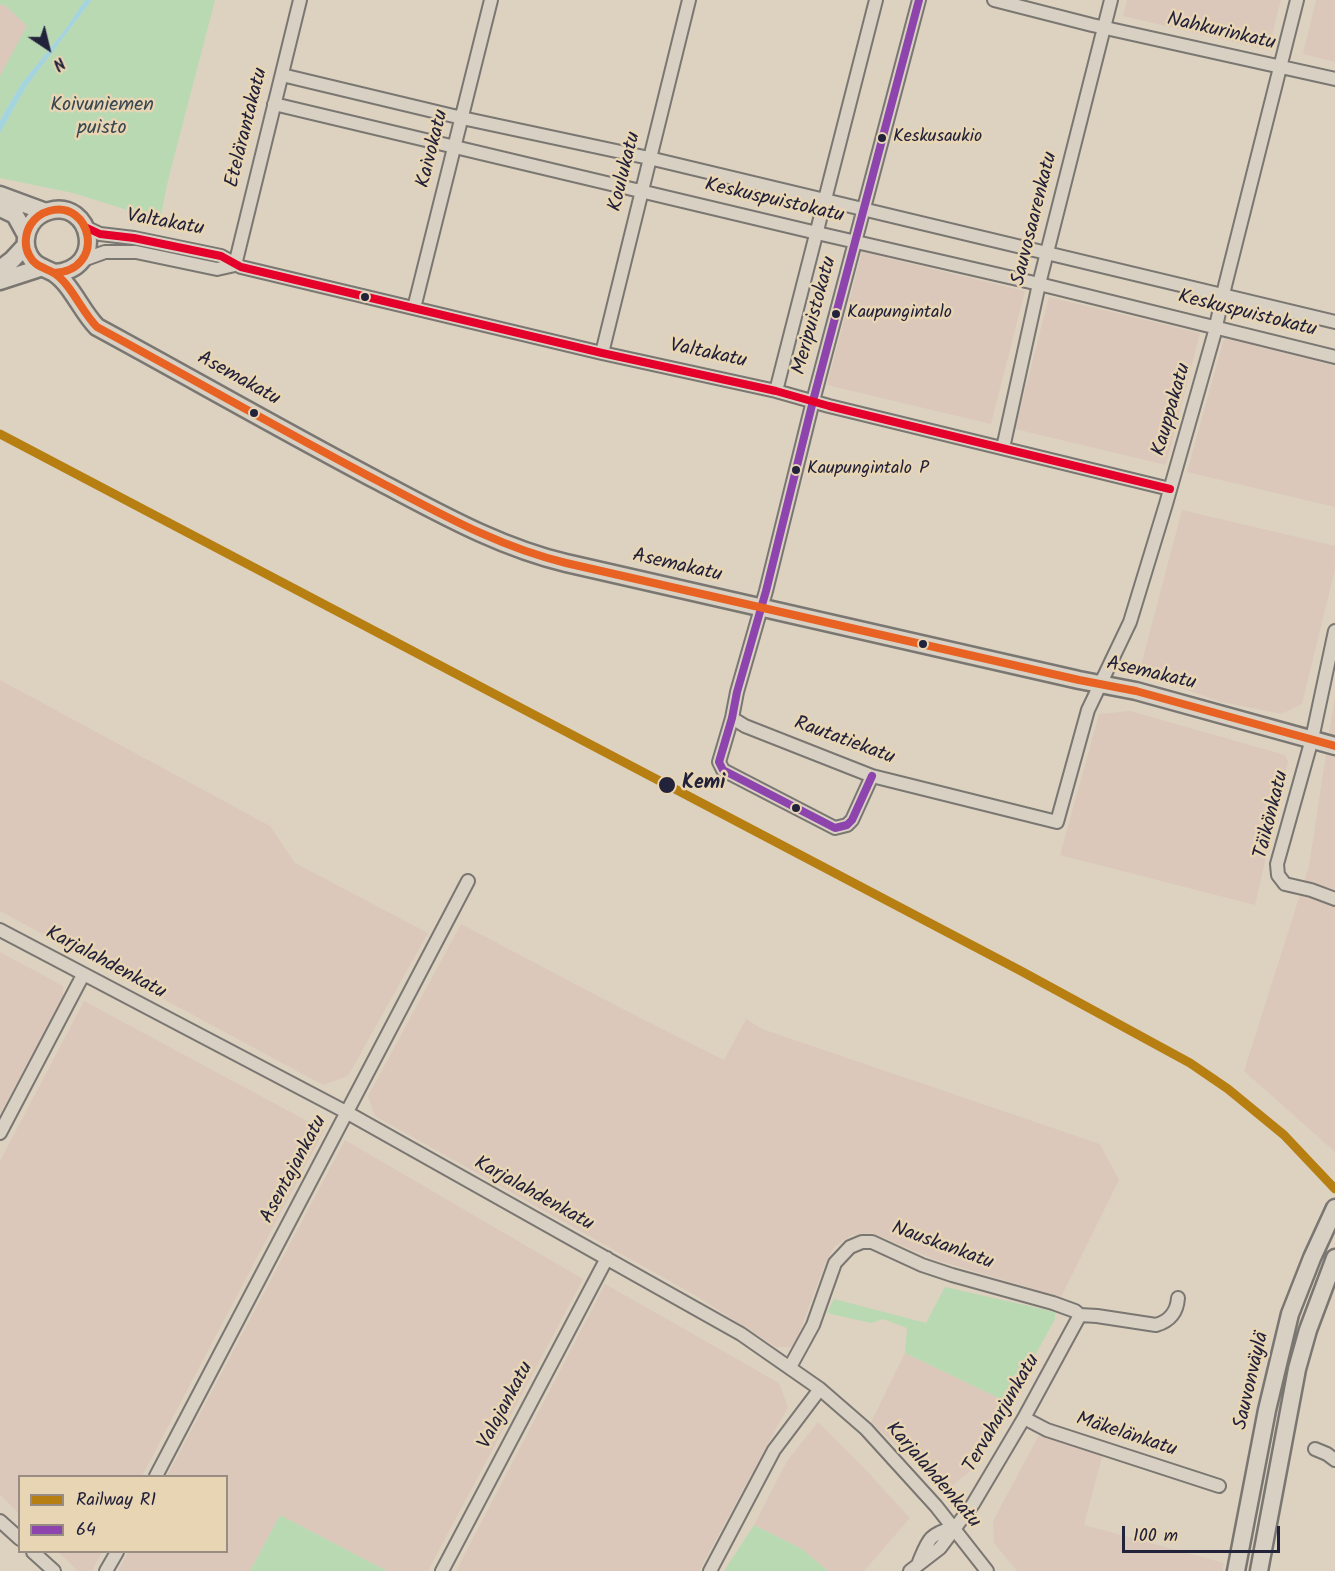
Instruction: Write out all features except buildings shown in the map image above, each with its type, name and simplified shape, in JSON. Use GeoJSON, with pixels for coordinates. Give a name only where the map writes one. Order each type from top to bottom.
{"type":"FeatureCollection","features":[{"type":"Feature","properties":{"kind":"main road"},"geometry":{"type":"LineString","coordinates":[[0,195],[45,212]]}},
{"type":"Feature","properties":{"kind":"main road"},"geometry":{"type":"LineString","coordinates":[[0,208],[15,215],[26,240],[28,254],[47,270]]}},
{"type":"Feature","properties":{"kind":"main road"},"geometry":{"type":"LineString","coordinates":[[0,269],[26,240],[30,225],[37,217],[45,212],[64,210],[73,214],[85,227],[89,244],[78,264],[70,289]]}},
{"type":"Feature","properties":{"kind":"main road"},"geometry":{"type":"LineString","coordinates":[[0,281],[47,270],[64,272],[78,264]]}},
{"type":"Feature","properties":{"kind":"main road","name":"Asemakatu"},"geometry":{"type":"LineString","coordinates":[[47,270],[70,289],[97,327],[352,467],[481,534],[539,557],[1101,685],[1136,691],[1335,746]]}},
{"type":"Feature","properties":{"kind":"main road","name":"Sauvonväylä"},"geometry":{"type":"LineString","coordinates":[[1236,1571],[1266,1410],[1290,1314],[1312,1257],[1335,1208]]}},
{"type":"Feature","properties":{"kind":"main road","name":"Sauvonväylä"},"geometry":{"type":"LineString","coordinates":[[1259,1571],[1297,1370],[1308,1330],[1335,1258]]}},
{"type":"Feature","properties":{"kind":"street","name":"Etelärantakatu"},"geometry":{"type":"LineString","coordinates":[[235,265],[300,0]]}},
{"type":"Feature","properties":{"kind":"street","name":"Kaivokatu"},"geometry":{"type":"LineString","coordinates":[[414,308],[491,0]]}},
{"type":"Feature","properties":{"kind":"street","name":"Koulukatu"},"geometry":{"type":"LineString","coordinates":[[602,353],[689,0]]}},
{"type":"Feature","properties":{"kind":"street","name":"Meripuistokatu"},"geometry":{"type":"LineString","coordinates":[[776,391],[876,0]]}},
{"type":"Feature","properties":{"kind":"street","name":"Meripuistokatu"},"geometry":{"type":"LineString","coordinates":[[761,607],[919,0]]}},
{"type":"Feature","properties":{"kind":"street","name":"Nahkurinkatu"},"geometry":{"type":"LineString","coordinates":[[994,0],[1335,79]]}},
{"type":"Feature","properties":{"kind":"street","name":"Sauvosaarenkatu"},"geometry":{"type":"LineString","coordinates":[[1003,448],[1039,284],[1110,0]]}},
{"type":"Feature","properties":{"kind":"street","name":"Kauppakatu"},"geometry":{"type":"LineString","coordinates":[[1057,822],[1088,710],[1137,603],[1215,328],[1297,0]]}},
{"type":"Feature","properties":{"kind":"street","name":"Keskuspuistokatu"},"geometry":{"type":"LineString","coordinates":[[282,75],[462,118],[649,158],[1335,322]]}},
{"type":"Feature","properties":{"kind":"street","name":"Keskuspuistokatu"},"geometry":{"type":"LineString","coordinates":[[274,104],[1039,284],[1335,357]]}},
{"type":"Feature","properties":{"kind":"street","name":"Valtakatu"},"geometry":{"type":"LineString","coordinates":[[85,227],[100,234],[134,238],[221,256],[235,265],[602,353],[776,391],[1170,489]]}},
{"type":"Feature","properties":{"kind":"street","name":"Valtakatu"},"geometry":{"type":"LineString","coordinates":[[78,264],[105,252],[136,252],[217,269],[235,265]]}},
{"type":"Feature","properties":{"kind":"street"},"geometry":{"type":"LineString","coordinates":[[761,607],[720,755],[719,762],[723,770],[835,828],[852,820],[872,776]]}},
{"type":"Feature","properties":{"kind":"street","name":"Täikönkatu"},"geometry":{"type":"LineString","coordinates":[[1335,631],[1312,739],[1276,864],[1278,875],[1285,884],[1335,899]]}},
{"type":"Feature","properties":{"kind":"street","name":"Rautatiekatu"},"geometry":{"type":"LineString","coordinates":[[732,718],[745,726],[872,776],[1057,822]]}},
{"type":"Feature","properties":{"kind":"street","name":"Asentajankatu"},"geometry":{"type":"LineString","coordinates":[[157,1475],[468,881]]}},
{"type":"Feature","properties":{"kind":"street","name":"Karjalahdenkatu"},"geometry":{"type":"LineString","coordinates":[[0,930],[346,1112],[714,1317],[820,1389],[883,1445],[936,1506],[987,1571]]}},
{"type":"Feature","properties":{"kind":"street"},"geometry":{"type":"LineString","coordinates":[[0,1133],[83,975]]}},
{"type":"Feature","properties":{"kind":"street","name":"Nauskankatu"},"geometry":{"type":"LineString","coordinates":[[790,1367],[813,1325],[835,1263],[850,1247],[862,1242],[872,1242],[922,1265],[952,1275],[1053,1303],[1075,1311],[1080,1316]]}},
{"type":"Feature","properties":{"kind":"street","name":"Valajankatu"},"geometry":{"type":"LineString","coordinates":[[441,1571],[607,1258]]}},
{"type":"Feature","properties":{"kind":"street"},"geometry":{"type":"LineString","coordinates":[[1080,1316],[1097,1316],[1156,1325],[1172,1316],[1177,1308],[1178,1298]]}},
{"type":"Feature","properties":{"kind":"street","name":"Tervaharjunkatu"},"geometry":{"type":"LineString","coordinates":[[953,1528],[973,1504],[1080,1316]]}},
{"type":"Feature","properties":{"kind":"street"},"geometry":{"type":"LineString","coordinates":[[710,1571],[774,1450],[820,1389]]}},
{"type":"Feature","properties":{"kind":"street","name":"Mäkelänkatu"},"geometry":{"type":"LineString","coordinates":[[1024,1418],[1047,1430],[1219,1486]]}},
{"type":"Feature","properties":{"kind":"street"},"geometry":{"type":"LineString","coordinates":[[1315,1449],[1335,1460]]}},
{"type":"Feature","properties":{"kind":"street"},"geometry":{"type":"LineString","coordinates":[[0,1521],[18,1537]]}},
{"type":"Feature","properties":{"kind":"street"},"geometry":{"type":"LineString","coordinates":[[914,1567],[931,1537],[937,1532],[953,1528]]}},
{"type":"Feature","properties":{"kind":"street"},"geometry":{"type":"LineString","coordinates":[[35,1553],[54,1571]]}},
{"type":"Feature","properties":{"kind":"street"},"geometry":{"type":"LineString","coordinates":[[106,1571],[116,1553]]}},
{"type":"Feature","properties":{"kind":"shaded area"},"geometry":{"type":"Polygon","coordinates":[[[1127,0],[1281,0],[1268,50],[1123,16],[1127,0]]]}},
{"type":"Feature","properties":{"kind":"shaded area"},"geometry":{"type":"Polygon","coordinates":[[[1316,0],[1335,0],[1335,62],[1303,54],[1316,0]]]}},
{"type":"Feature","properties":{"kind":"shaded area"},"geometry":{"type":"Polygon","coordinates":[[[0,4],[7,7],[28,26],[0,76],[0,4]]]}},
{"type":"Feature","properties":{"kind":"shaded area"},"geometry":{"type":"Polygon","coordinates":[[[862,252],[1025,291],[991,424],[827,385],[862,252]]]}},
{"type":"Feature","properties":{"kind":"shaded area"},"geometry":{"type":"Polygon","coordinates":[[[1049,297],[1200,333],[1166,465],[1015,429],[1049,297]]]}},
{"type":"Feature","properties":{"kind":"shaded area"},"geometry":{"type":"Polygon","coordinates":[[[1224,338],[1335,366],[1335,507],[1187,472],[1224,338]]]}},
{"type":"Feature","properties":{"kind":"shaded area"},"geometry":{"type":"Polygon","coordinates":[[[1182,510],[1335,546],[1335,569],[1302,704],[1281,714],[1221,702],[1139,673],[1182,510]]]}},
{"type":"Feature","properties":{"kind":"shaded area"},"geometry":{"type":"Polygon","coordinates":[[[0,680],[270,826],[295,863],[428,933],[348,1076],[323,1085],[0,911],[0,680]]]}},
{"type":"Feature","properties":{"kind":"shaded area"},"geometry":{"type":"Polygon","coordinates":[[[1335,695],[1335,1152],[1244,1071],[1309,866],[1335,695]]]}},
{"type":"Feature","properties":{"kind":"shaded area"},"geometry":{"type":"Polygon","coordinates":[[[1130,711],[1285,755],[1288,762],[1255,905],[1060,855],[1099,714],[1130,711]]]}},
{"type":"Feature","properties":{"kind":"shaded area"},"geometry":{"type":"Polygon","coordinates":[[[461,924],[724,1060],[746,1019],[762,1029],[1100,1144],[1119,1180],[1061,1297],[936,1260],[872,1233],[852,1235],[835,1246],[825,1264],[794,1347],[776,1347],[698,1297],[375,1116],[368,1096],[461,924]]]}},
{"type":"Feature","properties":{"kind":"shaded area"},"geometry":{"type":"Polygon","coordinates":[[[0,952],[63,986],[63,997],[0,1114],[0,952]]]}},
{"type":"Feature","properties":{"kind":"shaded area"},"geometry":{"type":"Polygon","coordinates":[[[84,1001],[324,1130],[143,1475],[18,1475],[18,1513],[0,1495],[0,1161],[84,1001]]]}},
{"type":"Feature","properties":{"kind":"shaded area"},"geometry":{"type":"Polygon","coordinates":[[[345,1140],[583,1279],[428,1571],[387,1571],[280,1515],[250,1571],[118,1571],[127,1553],[228,1553],[228,1475],[168,1475],[345,1140]]]}},
{"type":"Feature","properties":{"kind":"shaded area"},"geometry":{"type":"Polygon","coordinates":[[[605,1284],[779,1383],[788,1407],[699,1571],[456,1571],[605,1284]]]}},
{"type":"Feature","properties":{"kind":"shaded area"},"geometry":{"type":"Polygon","coordinates":[[[905,1353],[1009,1403],[972,1469],[945,1492],[871,1422],[905,1353]]]}},
{"type":"Feature","properties":{"kind":"shaded area"},"geometry":{"type":"Polygon","coordinates":[[[818,1422],[910,1518],[864,1571],[828,1571],[802,1549],[754,1525],[787,1461],[818,1422]]]}},
{"type":"Feature","properties":{"kind":"shaded area"},"geometry":{"type":"Polygon","coordinates":[[[1039,1435],[1103,1453],[1084,1525],[1224,1563],[1222,1571],[1017,1571],[994,1543],[993,1521],[1039,1435]]]}},
{"type":"Feature","properties":{"kind":"shaded area"},"geometry":{"type":"Polygon","coordinates":[[[59,1553],[101,1553],[92,1571],[78,1571],[59,1553]]]}},
{"type":"Feature","properties":{"kind":"green space"},"geometry":{"type":"Polygon","coordinates":[[[0,0],[85,0],[64,31],[21,84],[0,120],[0,76],[27,26],[7,7],[0,4],[0,0]]]}},
{"type":"Feature","properties":{"kind":"green space","name":"Koivuniemen puisto"},"geometry":{"type":"Polygon","coordinates":[[[92,0],[215,0],[168,180],[160,220],[73,193],[0,178],[0,133],[26,87],[92,0]]]}},
{"type":"Feature","properties":{"kind":"green space"},"geometry":{"type":"Polygon","coordinates":[[[945,1287],[1055,1312],[1055,1319],[1009,1403],[905,1353],[907,1328],[883,1319],[871,1323],[827,1313],[834,1299],[926,1323],[945,1287]]]}},
{"type":"Feature","properties":{"kind":"green space"},"geometry":{"type":"Polygon","coordinates":[[[280,1515],[387,1571],[250,1571],[280,1515]]]}},
{"type":"Feature","properties":{"kind":"green space"},"geometry":{"type":"Polygon","coordinates":[[[754,1525],[802,1549],[828,1571],[724,1571],[754,1525]]]}},
{"type":"Feature","properties":{"kind":"water"},"geometry":{"type":"Polygon","coordinates":[[[85,0],[92,0],[26,87],[0,133],[0,120],[21,84],[64,31],[85,0]]]}},
{"type":"Feature","properties":{"kind":"rail line","name":"R1"},"geometry":{"type":"LineString","coordinates":[[0,434],[1021,971],[1190,1063],[1228,1089],[1284,1135],[1335,1189]]}},
{"type":"Feature","properties":{"kind":"transit line","name":"64"},"geometry":{"type":"LineString","coordinates":[[872,776],[852,820],[847,825],[835,828],[723,770],[719,762],[766,591],[813,401],[919,0]]}},
{"type":"Feature","properties":{"kind":"transit line"},"geometry":{"type":"LineString","coordinates":[[54,273],[71,269],[82,260],[87,249],[88,236],[83,225],[75,215],[64,210],[46,212],[33,222],[26,235],[27,251],[34,262],[54,273],[66,284],[97,327],[403,494],[517,548],[566,563],[1136,691],[1335,746]]}},
{"type":"Feature","properties":{"kind":"transit line"},"geometry":{"type":"LineString","coordinates":[[85,227],[100,234],[134,238],[221,256],[241,267],[602,353],[776,391],[1170,489]]}},
{"type":"Feature","properties":{"kind":"place","name":"Keskusaukio"},"geometry":{"type":"Point","coordinates":[882,138]}},
{"type":"Feature","properties":{"kind":"place","name":"Kaupungintalo"},"geometry":{"type":"Point","coordinates":[836,314]}},
{"type":"Feature","properties":{"kind":"place","name":"Kaupungintalo P"},"geometry":{"type":"Point","coordinates":[796,470]}},
{"type":"Feature","properties":{"kind":"place","name":"Kemi"},"geometry":{"type":"Point","coordinates":[667,785]}}]}
